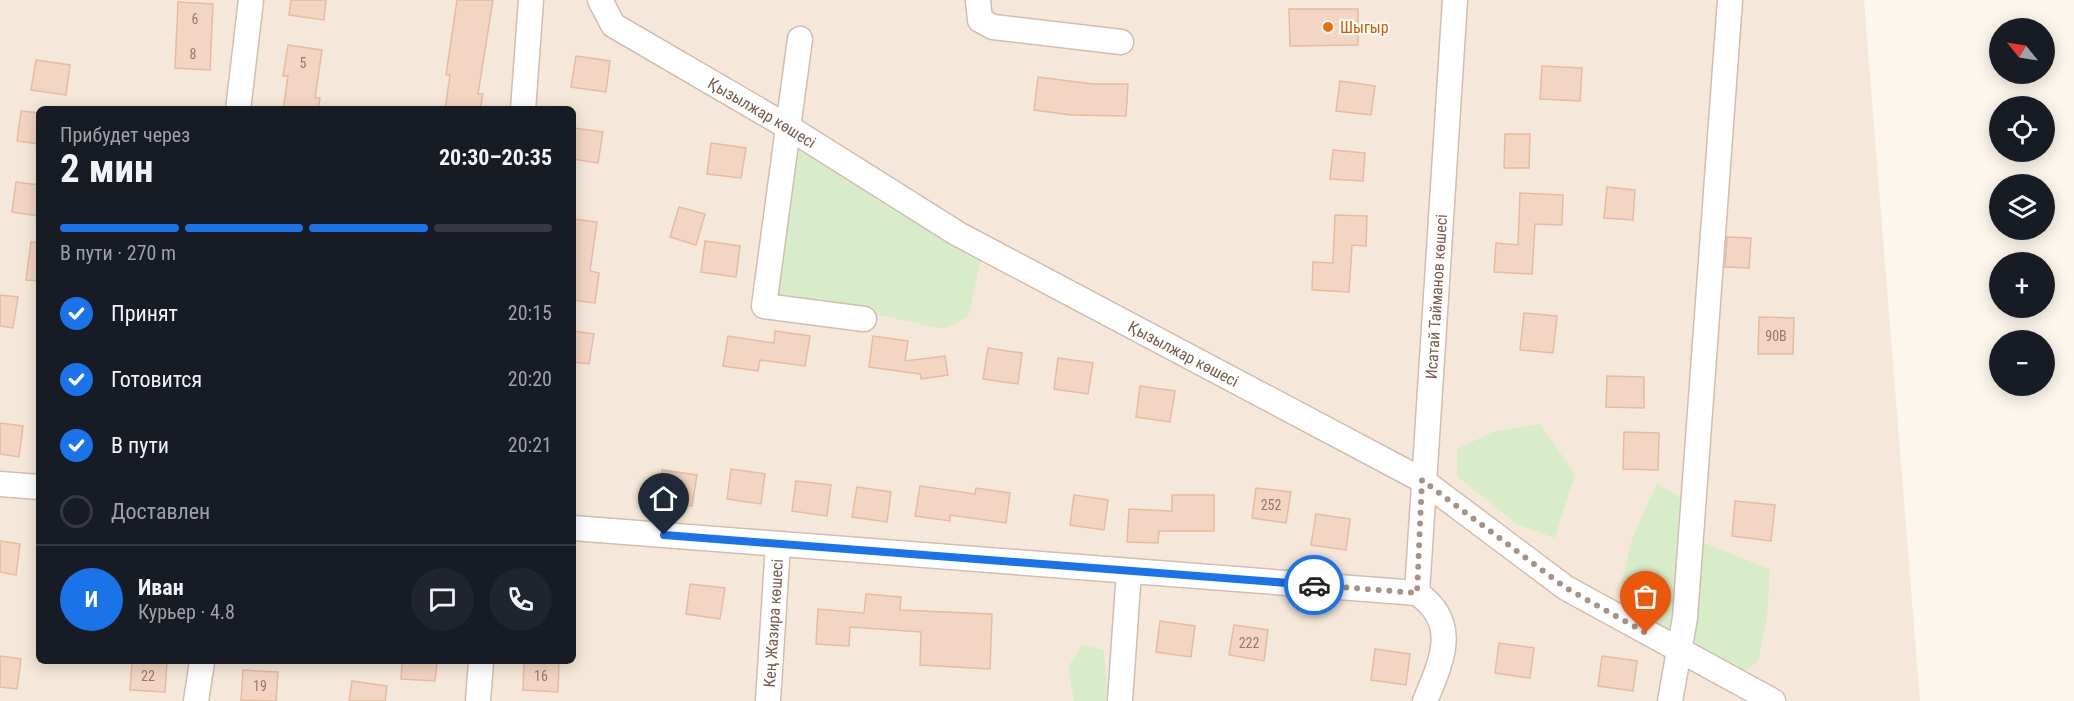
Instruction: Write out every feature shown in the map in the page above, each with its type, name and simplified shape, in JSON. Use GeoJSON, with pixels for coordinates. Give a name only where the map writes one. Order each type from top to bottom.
{"type":"FeatureCollection","features":[{"type":"Feature","properties":{"kind":"street"},"geometry":{"type":"LineString","coordinates":[[238,106],[251,0]]}},
{"type":"Feature","properties":{"kind":"street"},"geometry":{"type":"LineString","coordinates":[[523,106],[531,0]]}},
{"type":"Feature","properties":{"kind":"street","name":"Қызылжар көшесі"},"geometry":{"type":"LineString","coordinates":[[600,0],[613,25],[788,127],[958,234],[1422,480],[1566,588],[1773,701]]}},
{"type":"Feature","properties":{"kind":"street"},"geometry":{"type":"LineString","coordinates":[[978,0],[980,20],[993,27],[1121,42]]}},
{"type":"Feature","properties":{"kind":"street","name":"Исатай Тайманов көшесі"},"geometry":{"type":"LineString","coordinates":[[1417,593],[1422,480],[1455,0]]}},
{"type":"Feature","properties":{"kind":"street"},"geometry":{"type":"LineString","coordinates":[[1670,701],[1685,618],[1730,0]]}},
{"type":"Feature","properties":{"kind":"street"},"geometry":{"type":"LineString","coordinates":[[800,39],[764,306],[864,319]]}},
{"type":"Feature","properties":{"kind":"street"},"geometry":{"type":"LineString","coordinates":[[0,484],[36,487]]}},
{"type":"Feature","properties":{"kind":"street"},"geometry":{"type":"LineString","coordinates":[[576,528],[1417,593],[1434,604],[1443,624],[1442,652],[1425,701]]}},
{"type":"Feature","properties":{"kind":"street","name":"Кең Жазира көшесі"},"geometry":{"type":"LineString","coordinates":[[768,701],[778,544]]}},
{"type":"Feature","properties":{"kind":"street"},"geometry":{"type":"LineString","coordinates":[[1120,701],[1129,571]]}},
{"type":"Feature","properties":{"kind":"street"},"geometry":{"type":"LineString","coordinates":[[196,701],[202,664]]}},
{"type":"Feature","properties":{"kind":"street"},"geometry":{"type":"LineString","coordinates":[[478,701],[481,664]]}},
{"type":"Feature","properties":{"kind":"shaded area"},"geometry":{"type":"Polygon","coordinates":[[[0,0],[1864,0],[1920,701],[0,701],[0,0]]]}},
{"type":"Feature","properties":{"kind":"green space"},"geometry":{"type":"Polygon","coordinates":[[[797,148],[982,256],[968,317],[944,329],[878,315],[847,304],[777,295],[797,148]]]}},
{"type":"Feature","properties":{"kind":"green space"},"geometry":{"type":"Polygon","coordinates":[[[1540,424],[1575,474],[1555,538],[1518,525],[1457,476],[1457,449],[1495,431],[1540,424]]]}},
{"type":"Feature","properties":{"kind":"green space"},"geometry":{"type":"Polygon","coordinates":[[[1657,483],[1695,507],[1699,541],[1770,569],[1767,617],[1758,662],[1739,674],[1626,611],[1620,590],[1631,542],[1657,483]]]}},
{"type":"Feature","properties":{"kind":"green space"},"geometry":{"type":"Polygon","coordinates":[[[1082,645],[1104,650],[1108,701],[1074,701],[1068,667],[1082,645]]]}},
{"type":"Feature","properties":{"kind":"building"},"geometry":{"type":"Polygon","coordinates":[[[291,0],[326,0],[324,20],[289,15],[291,0]]]}},
{"type":"Feature","properties":{"kind":"building"},"geometry":{"type":"Polygon","coordinates":[[[457,0],[493,0],[478,94],[483,94],[481,106],[446,106],[450,75],[446,75],[457,0]]]}},
{"type":"Feature","properties":{"kind":"building"},"geometry":{"type":"Polygon","coordinates":[[[178,2],[213,4],[210,70],[175,68],[178,2]]]}},
{"type":"Feature","properties":{"kind":"building"},"geometry":{"type":"Polygon","coordinates":[[[1289,9],[1358,9],[1358,45],[1290,46],[1289,9]]]}},
{"type":"Feature","properties":{"kind":"building"},"geometry":{"type":"Polygon","coordinates":[[[288,45],[322,50],[315,98],[320,98],[319,106],[284,106],[288,76],[283,76],[288,45]]]}},
{"type":"Feature","properties":{"kind":"building"},"geometry":{"type":"Polygon","coordinates":[[[576,56],[610,61],[606,92],[571,87],[576,56]]]}},
{"type":"Feature","properties":{"kind":"building"},"geometry":{"type":"Polygon","coordinates":[[[36,60],[70,65],[66,95],[31,90],[36,60]]]}},
{"type":"Feature","properties":{"kind":"building"},"geometry":{"type":"Polygon","coordinates":[[[1542,66],[1582,68],[1580,101],[1540,99],[1542,66]]]}},
{"type":"Feature","properties":{"kind":"building"},"geometry":{"type":"Polygon","coordinates":[[[1038,77],[1093,84],[1128,84],[1126,116],[1071,115],[1034,110],[1038,77]]]}},
{"type":"Feature","properties":{"kind":"building"},"geometry":{"type":"Polygon","coordinates":[[[1340,81],[1375,86],[1371,115],[1336,111],[1340,81]]]}},
{"type":"Feature","properties":{"kind":"building"},"geometry":{"type":"Polygon","coordinates":[[[21,111],[36,113],[36,144],[17,141],[21,111]]]}},
{"type":"Feature","properties":{"kind":"building"},"geometry":{"type":"Polygon","coordinates":[[[576,128],[603,132],[598,163],[576,159],[576,128]]]}},
{"type":"Feature","properties":{"kind":"building"},"geometry":{"type":"Polygon","coordinates":[[[1505,134],[1530,134],[1529,168],[1504,168],[1505,134]]]}},
{"type":"Feature","properties":{"kind":"building"},"geometry":{"type":"Polygon","coordinates":[[[711,143],[746,148],[741,178],[707,174],[711,143]]]}},
{"type":"Feature","properties":{"kind":"building"},"geometry":{"type":"Polygon","coordinates":[[[1333,150],[1365,153],[1363,181],[1330,179],[1333,150]]]}},
{"type":"Feature","properties":{"kind":"building"},"geometry":{"type":"Polygon","coordinates":[[[16,182],[36,185],[36,216],[12,212],[16,182]]]}},
{"type":"Feature","properties":{"kind":"building"},"geometry":{"type":"Polygon","coordinates":[[[1607,187],[1635,190],[1633,220],[1604,218],[1607,187]]]}},
{"type":"Feature","properties":{"kind":"building"},"geometry":{"type":"Polygon","coordinates":[[[1520,193],[1563,195],[1562,225],[1535,224],[1532,274],[1494,272],[1496,243],[1518,245],[1520,193]]]}},
{"type":"Feature","properties":{"kind":"building"},"geometry":{"type":"Polygon","coordinates":[[[679,207],[705,214],[696,245],[670,237],[679,207]]]}},
{"type":"Feature","properties":{"kind":"building"},"geometry":{"type":"Polygon","coordinates":[[[1335,215],[1367,216],[1366,246],[1352,245],[1349,292],[1312,290],[1313,262],[1333,263],[1335,215]]]}},
{"type":"Feature","properties":{"kind":"building"},"geometry":{"type":"Polygon","coordinates":[[[576,219],[597,222],[590,271],[599,273],[595,303],[576,300],[576,219]]]}},
{"type":"Feature","properties":{"kind":"building"},"geometry":{"type":"Polygon","coordinates":[[[1727,237],[1751,238],[1749,268],[1725,267],[1727,237]]]}},
{"type":"Feature","properties":{"kind":"building"},"geometry":{"type":"Polygon","coordinates":[[[705,241],[740,246],[736,277],[701,272],[705,241]]]}},
{"type":"Feature","properties":{"kind":"building"},"geometry":{"type":"Polygon","coordinates":[[[31,242],[36,243],[36,281],[26,280],[31,242]]]}},
{"type":"Feature","properties":{"kind":"building"},"geometry":{"type":"Polygon","coordinates":[[[0,295],[18,297],[13,328],[0,326],[0,295]]]}},
{"type":"Feature","properties":{"kind":"building"},"geometry":{"type":"Polygon","coordinates":[[[1524,313],[1557,316],[1553,353],[1520,350],[1524,313]]]}},
{"type":"Feature","properties":{"kind":"building"},"geometry":{"type":"Polygon","coordinates":[[[1759,317],[1794,318],[1793,354],[1758,354],[1759,317]]]}},
{"type":"Feature","properties":{"kind":"building"},"geometry":{"type":"Polygon","coordinates":[[[576,331],[594,334],[589,364],[576,362],[576,331]]]}},
{"type":"Feature","properties":{"kind":"building"},"geometry":{"type":"Polygon","coordinates":[[[775,331],[810,336],[805,366],[760,360],[758,371],[723,366],[728,336],[774,343],[775,331]]]}},
{"type":"Feature","properties":{"kind":"building"},"geometry":{"type":"Polygon","coordinates":[[[873,336],[908,341],[905,361],[945,356],[948,375],[921,379],[920,374],[869,367],[873,336]]]}},
{"type":"Feature","properties":{"kind":"building"},"geometry":{"type":"Polygon","coordinates":[[[988,348],[1022,353],[1018,384],[983,379],[988,348]]]}},
{"type":"Feature","properties":{"kind":"building"},"geometry":{"type":"Polygon","coordinates":[[[1058,358],[1093,363],[1088,394],[1054,389],[1058,358]]]}},
{"type":"Feature","properties":{"kind":"building"},"geometry":{"type":"Polygon","coordinates":[[[1607,376],[1644,377],[1644,408],[1606,407],[1607,376]]]}},
{"type":"Feature","properties":{"kind":"building"},"geometry":{"type":"Polygon","coordinates":[[[1140,386],[1175,391],[1170,422],[1136,417],[1140,386]]]}},
{"type":"Feature","properties":{"kind":"building"},"geometry":{"type":"Polygon","coordinates":[[[0,423],[23,426],[19,457],[0,454],[0,423]]]}},
{"type":"Feature","properties":{"kind":"building"},"geometry":{"type":"Polygon","coordinates":[[[1624,432],[1659,433],[1658,470],[1623,469],[1624,432]]]}},
{"type":"Feature","properties":{"kind":"building"},"geometry":{"type":"Polygon","coordinates":[[[731,469],[765,474],[761,504],[727,499],[731,469]]]}},
{"type":"Feature","properties":{"kind":"building"},"geometry":{"type":"Polygon","coordinates":[[[662,470],[697,475],[692,506],[658,501],[662,470]]]}},
{"type":"Feature","properties":{"kind":"building"},"geometry":{"type":"Polygon","coordinates":[[[796,481],[831,485],[827,516],[792,511],[796,481]]]}},
{"type":"Feature","properties":{"kind":"building"},"geometry":{"type":"Polygon","coordinates":[[[920,486],[975,494],[976,488],[1010,493],[1006,523],[950,515],[950,521],[915,516],[920,486]]]}},
{"type":"Feature","properties":{"kind":"building"},"geometry":{"type":"Polygon","coordinates":[[[857,487],[891,492],[887,522],[852,517],[857,487]]]}},
{"type":"Feature","properties":{"kind":"building"},"geometry":{"type":"Polygon","coordinates":[[[1256,488],[1291,492],[1286,523],[1252,518],[1256,488]]]}},
{"type":"Feature","properties":{"kind":"building"},"geometry":{"type":"Polygon","coordinates":[[[1074,495],[1108,500],[1104,530],[1070,525],[1074,495]]]}},
{"type":"Feature","properties":{"kind":"building"},"geometry":{"type":"Polygon","coordinates":[[[1172,495],[1214,495],[1214,531],[1159,531],[1158,543],[1127,542],[1129,509],[1172,511],[1172,495]]]}},
{"type":"Feature","properties":{"kind":"building"},"geometry":{"type":"Polygon","coordinates":[[[1735,501],[1775,505],[1771,541],[1732,536],[1735,501]]]}},
{"type":"Feature","properties":{"kind":"building"},"geometry":{"type":"Polygon","coordinates":[[[1316,514],[1350,519],[1346,550],[1311,545],[1316,514]]]}},
{"type":"Feature","properties":{"kind":"building"},"geometry":{"type":"Polygon","coordinates":[[[0,541],[20,544],[16,575],[0,572],[0,541]]]}},
{"type":"Feature","properties":{"kind":"building"},"geometry":{"type":"Polygon","coordinates":[[[690,584],[725,588],[720,619],[686,614],[690,584]]]}},
{"type":"Feature","properties":{"kind":"building"},"geometry":{"type":"Polygon","coordinates":[[[866,594],[901,597],[900,610],[992,614],[990,669],[920,665],[921,632],[850,627],[849,646],[816,644],[818,609],[864,613],[866,594]]]}},
{"type":"Feature","properties":{"kind":"building"},"geometry":{"type":"Polygon","coordinates":[[[1160,621],[1195,626],[1191,657],[1156,652],[1160,621]]]}},
{"type":"Feature","properties":{"kind":"building"},"geometry":{"type":"Polygon","coordinates":[[[1234,625],[1268,630],[1264,661],[1229,655],[1234,625]]]}},
{"type":"Feature","properties":{"kind":"building"},"geometry":{"type":"Polygon","coordinates":[[[1499,643],[1534,648],[1530,678],[1495,673],[1499,643]]]}},
{"type":"Feature","properties":{"kind":"building"},"geometry":{"type":"Polygon","coordinates":[[[1375,649],[1410,654],[1406,685],[1371,680],[1375,649]]]}},
{"type":"Feature","properties":{"kind":"building"},"geometry":{"type":"Polygon","coordinates":[[[0,656],[21,659],[17,689],[0,687],[0,656]]]}},
{"type":"Feature","properties":{"kind":"building"},"geometry":{"type":"Polygon","coordinates":[[[1602,656],[1637,661],[1633,691],[1598,686],[1602,656]]]}},
{"type":"Feature","properties":{"kind":"building"},"geometry":{"type":"Polygon","coordinates":[[[132,664],[167,664],[165,692],[130,690],[132,664]]]}},
{"type":"Feature","properties":{"kind":"building"},"geometry":{"type":"Polygon","coordinates":[[[402,664],[437,664],[435,681],[401,679],[402,664]]]}},
{"type":"Feature","properties":{"kind":"building"},"geometry":{"type":"Polygon","coordinates":[[[524,664],[559,664],[558,692],[523,690],[524,664]]]}},
{"type":"Feature","properties":{"kind":"building"},"geometry":{"type":"Polygon","coordinates":[[[243,670],[278,672],[276,701],[241,700],[243,670]]]}},
{"type":"Feature","properties":{"kind":"building"},"geometry":{"type":"Polygon","coordinates":[[[352,681],[387,686],[385,701],[349,701],[352,681]]]}},
{"type":"Feature","properties":{"kind":"way so far"},"geometry":{"type":"LineString","coordinates":[[1314,585],[1417,593],[1422,480],[1566,588],[1646,633]]}},
{"type":"Feature","properties":{"kind":"place","name":"Шыгыр"},"geometry":{"type":"Point","coordinates":[1328,27]}},
{"type":"Feature","properties":{"kind":"route"},"geometry":{"type":"LineString","coordinates":[[664,535],[1314,585]]}}]}
